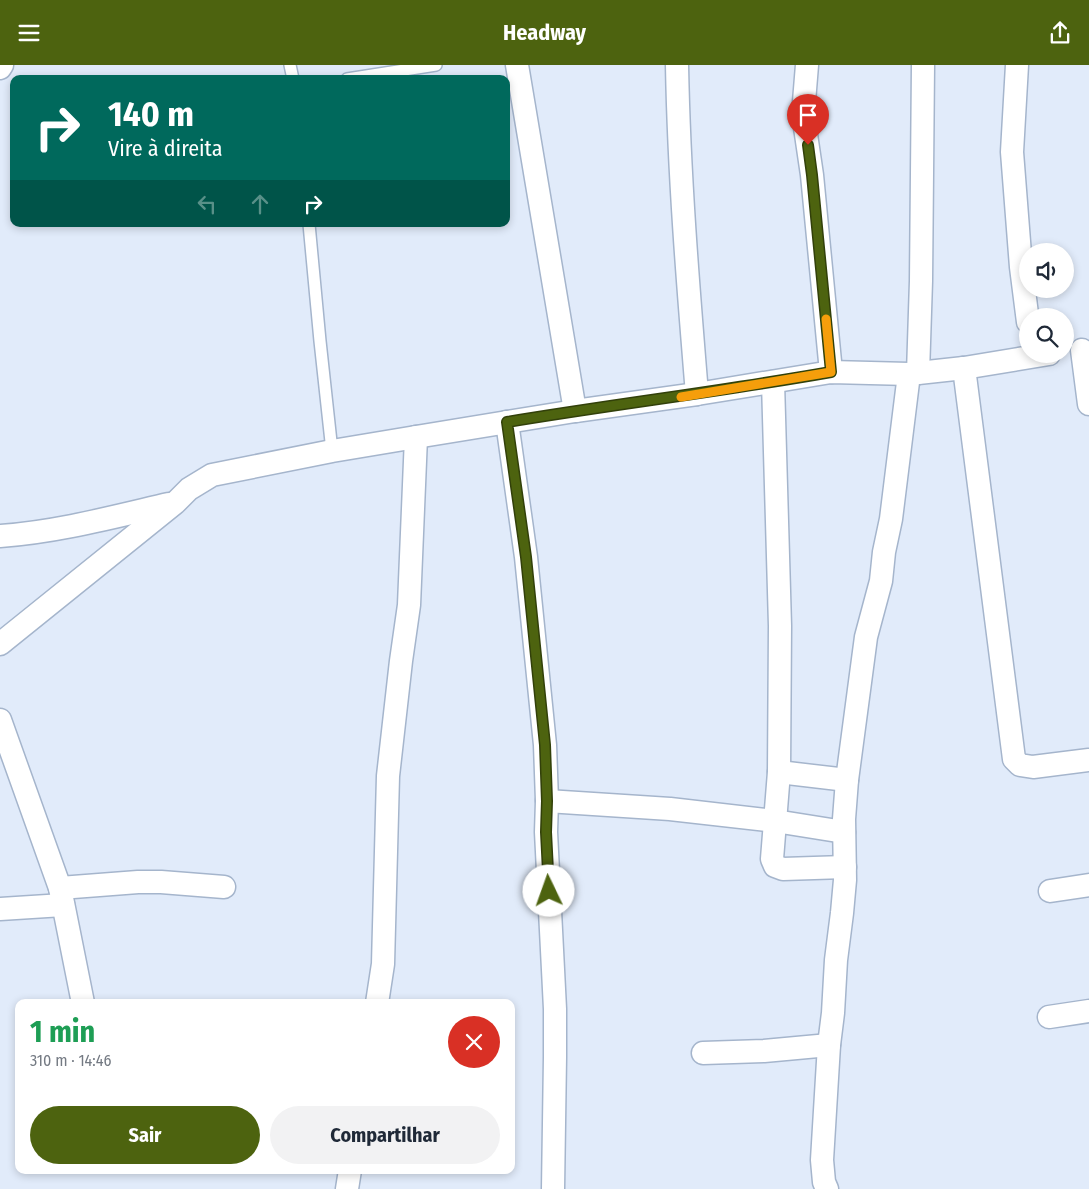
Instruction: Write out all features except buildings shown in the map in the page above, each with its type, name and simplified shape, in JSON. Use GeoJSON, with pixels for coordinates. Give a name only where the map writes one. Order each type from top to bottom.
{"type":"FeatureCollection","features":[{"type":"Feature","properties":{"kind":"street"},"geometry":{"type":"LineString","coordinates":[[517,65],[575,411]]}},
{"type":"Feature","properties":{"kind":"street"},"geometry":{"type":"LineString","coordinates":[[677,65],[684,235],[697,394]]}},
{"type":"Feature","properties":{"kind":"street"},"geometry":{"type":"LineString","coordinates":[[807,65],[803,114],[812,175],[831,372]]}},
{"type":"Feature","properties":{"kind":"street"},"geometry":{"type":"LineString","coordinates":[[827,1189],[824,1182],[822,1160],[829,1045],[845,880],[844,832],[847,780],[866,637],[881,581],[884,552],[914,374],[921,281],[923,65]]}},
{"type":"Feature","properties":{"kind":"street"},"geometry":{"type":"LineString","coordinates":[[1017,65],[1012,151],[1026,308]]}},
{"type":"Feature","properties":{"kind":"street"},"geometry":{"type":"LineString","coordinates":[[1079,350],[1089,404]]}},
{"type":"Feature","properties":{"kind":"street"},"geometry":{"type":"LineString","coordinates":[[0,644],[189,489],[212,475],[332,451],[416,437],[575,411],[773,383],[831,372],[914,374],[964,368],[1019,357]]}},
{"type":"Feature","properties":{"kind":"street"},"geometry":{"type":"LineString","coordinates":[[964,368],[1014,759],[1020,765],[1033,767],[1089,760]]}},
{"type":"Feature","properties":{"kind":"street"},"geometry":{"type":"LineString","coordinates":[[773,383],[780,626],[779,772],[772,859],[775,866],[783,869],[844,867]]}},
{"type":"Feature","properties":{"kind":"street"},"geometry":{"type":"LineString","coordinates":[[507,422],[526,557],[545,745],[546,832],[555,1048],[553,1189]]}},
{"type":"Feature","properties":{"kind":"street"},"geometry":{"type":"LineString","coordinates":[[377,999],[383,964],[388,776],[400,661],[409,605],[416,437]]}},
{"type":"Feature","properties":{"kind":"street"},"geometry":{"type":"LineString","coordinates":[[0,536],[45,531],[174,503]]}},
{"type":"Feature","properties":{"kind":"street"},"geometry":{"type":"LineString","coordinates":[[0,720],[62,897],[82,999]]}},
{"type":"Feature","properties":{"kind":"street"},"geometry":{"type":"LineString","coordinates":[[779,772],[847,780]]}},
{"type":"Feature","properties":{"kind":"street"},"geometry":{"type":"LineString","coordinates":[[547,801],[670,809],[775,821],[844,832]]}},
{"type":"Feature","properties":{"kind":"street"},"geometry":{"type":"LineString","coordinates":[[0,909],[138,882],[224,887]]}},
{"type":"Feature","properties":{"kind":"street"},"geometry":{"type":"LineString","coordinates":[[1050,891],[1089,885]]}},
{"type":"Feature","properties":{"kind":"street"},"geometry":{"type":"LineString","coordinates":[[1049,1017],[1089,1011]]}},
{"type":"Feature","properties":{"kind":"street"},"geometry":{"type":"LineString","coordinates":[[703,1053],[764,1051],[829,1045]]}},
{"type":"Feature","properties":{"kind":"street"},"geometry":{"type":"LineString","coordinates":[[347,1189],[349,1174]]}},
{"type":"Feature","properties":{"kind":"lane"},"geometry":{"type":"LineString","coordinates":[[372,75],[436,65]]}},
{"type":"Feature","properties":{"kind":"lane"},"geometry":{"type":"LineString","coordinates":[[309,227],[332,451]]}},
{"type":"Feature","properties":{"kind":"slow traffic"},"geometry":{"type":"LineString","coordinates":[[681,397],[831,372],[826,319]]}},
{"type":"Feature","properties":{"kind":"route"},"geometry":{"type":"LineString","coordinates":[[549,891],[545,745],[526,557],[507,422],[773,383],[831,372],[808,145]]}}]}
